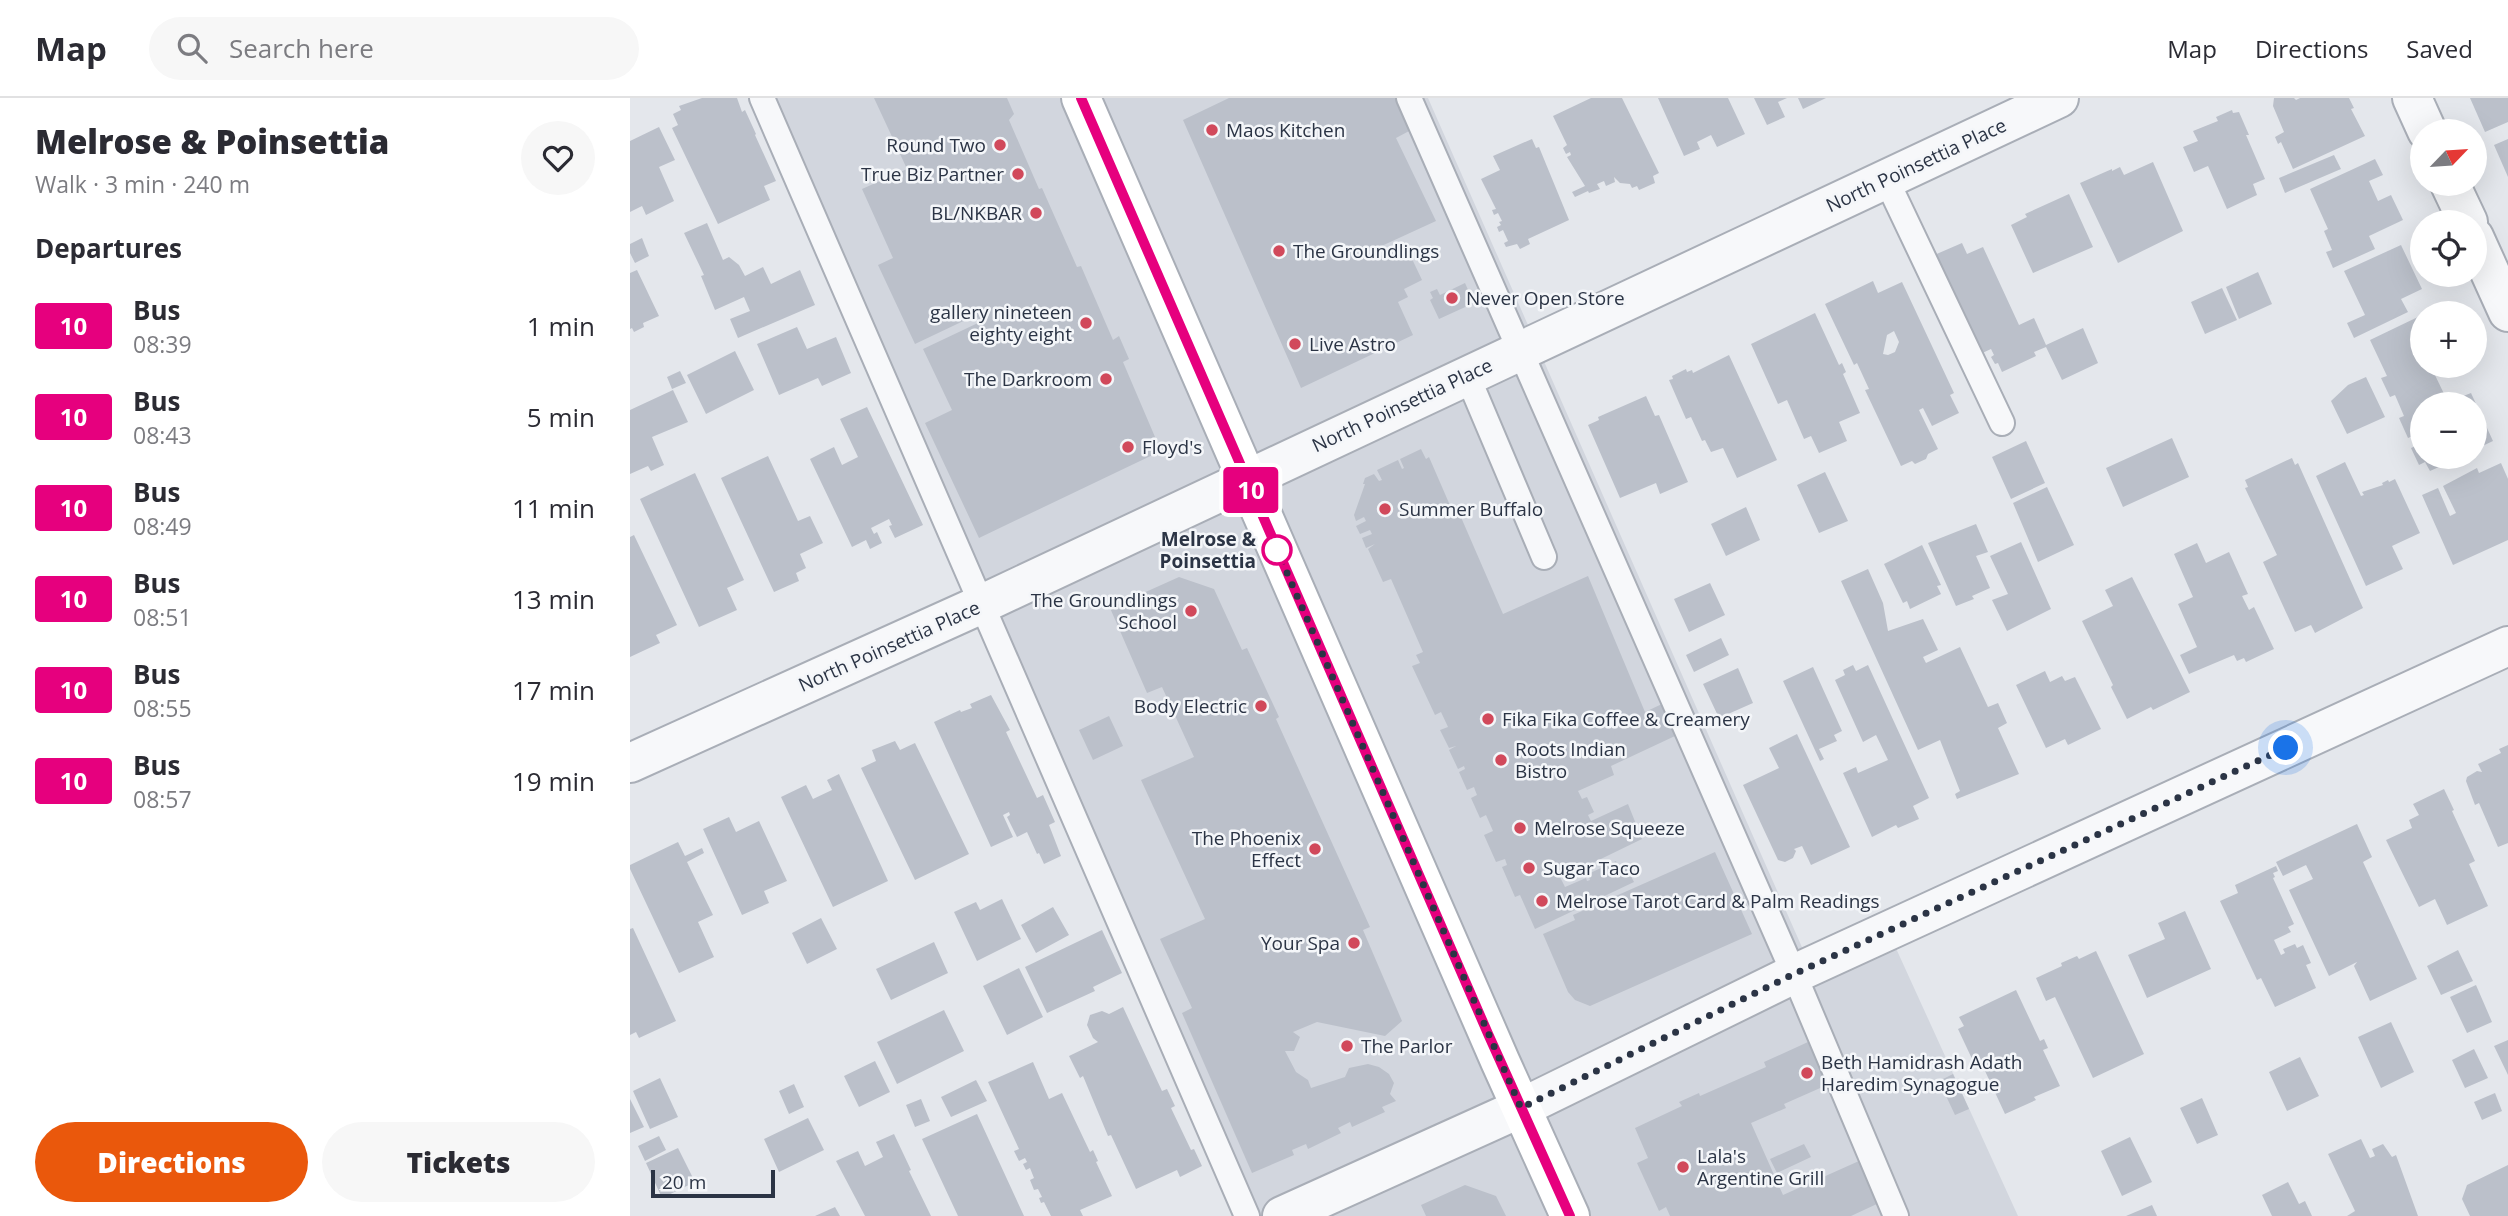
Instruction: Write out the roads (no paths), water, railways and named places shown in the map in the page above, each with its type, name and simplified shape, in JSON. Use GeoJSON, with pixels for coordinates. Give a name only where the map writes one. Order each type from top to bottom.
{"type":"FeatureCollection","features":[{"type":"Feature","properties":{"kind":"main road"},"geometry":{"type":"LineString","coordinates":[[1081,98],[1245,479],[1570,1216]]}},
{"type":"Feature","properties":{"kind":"street","name":"North Poinsettia Place"},"geometry":{"type":"LineString","coordinates":[[630,763],[982,604],[2059,98]]}},
{"type":"Feature","properties":{"kind":"street"},"geometry":{"type":"LineString","coordinates":[[2412,98],[2422,119]]}},
{"type":"Feature","properties":{"kind":"street"},"geometry":{"type":"LineString","coordinates":[[2487,266],[2508,312]]}},
{"type":"Feature","properties":{"kind":"street"},"geometry":{"type":"LineString","coordinates":[[1282,1216],[1521,1108],[1794,974],[2508,646]]}},
{"type":"Feature","properties":{"kind":"lane"},"geometry":{"type":"LineString","coordinates":[[762,98],[1247,1216]]}},
{"type":"Feature","properties":{"kind":"lane"},"geometry":{"type":"LineString","coordinates":[[1409,98],[1794,974],[1896,1216]]}},
{"type":"Feature","properties":{"kind":"lane"},"geometry":{"type":"LineString","coordinates":[[1886,179],[2001,423]]}},
{"type":"Feature","properties":{"kind":"lane"},"geometry":{"type":"LineString","coordinates":[[1467,375],[1545,557]]}},
{"type":"Feature","properties":{"kind":"place","name":"Maos Kitchen"},"geometry":{"type":"Point","coordinates":[1212,130]}},
{"type":"Feature","properties":{"kind":"place","name":"Round Two"},"geometry":{"type":"Point","coordinates":[1000,145]}},
{"type":"Feature","properties":{"kind":"place","name":"True Biz Partner"},"geometry":{"type":"Point","coordinates":[1018,174]}},
{"type":"Feature","properties":{"kind":"place","name":"BL/NKBAR"},"geometry":{"type":"Point","coordinates":[1036,213]}},
{"type":"Feature","properties":{"kind":"place","name":"The Groundlings"},"geometry":{"type":"Point","coordinates":[1279,251]}},
{"type":"Feature","properties":{"kind":"place","name":"Never Open Store"},"geometry":{"type":"Point","coordinates":[1452,298]}},
{"type":"Feature","properties":{"kind":"place","name":"gallery nineteen eighty eight"},"geometry":{"type":"Point","coordinates":[1086,323]}},
{"type":"Feature","properties":{"kind":"place","name":"Live Astro"},"geometry":{"type":"Point","coordinates":[1295,344]}},
{"type":"Feature","properties":{"kind":"place","name":"The Darkroom"},"geometry":{"type":"Point","coordinates":[1106,379]}},
{"type":"Feature","properties":{"kind":"place","name":"Floyd's"},"geometry":{"type":"Point","coordinates":[1128,447]}},
{"type":"Feature","properties":{"kind":"place","name":"Summer Buffalo"},"geometry":{"type":"Point","coordinates":[1385,509]}},
{"type":"Feature","properties":{"kind":"place","name":"Melrose & Poinsettia"},"geometry":{"type":"Point","coordinates":[1277,550]}},
{"type":"Feature","properties":{"kind":"place","name":"The Groundlings School"},"geometry":{"type":"Point","coordinates":[1191,611]}},
{"type":"Feature","properties":{"kind":"place","name":"Body Electric"},"geometry":{"type":"Point","coordinates":[1261,706]}},
{"type":"Feature","properties":{"kind":"place","name":"Fika Fika Coffee & Creamery"},"geometry":{"type":"Point","coordinates":[1488,719]}},
{"type":"Feature","properties":{"kind":"place","name":"Roots Indian Bistro"},"geometry":{"type":"Point","coordinates":[1501,760]}},
{"type":"Feature","properties":{"kind":"place","name":"Melrose Squeeze"},"geometry":{"type":"Point","coordinates":[1520,828]}},
{"type":"Feature","properties":{"kind":"place","name":"The Phoenix Effect"},"geometry":{"type":"Point","coordinates":[1315,849]}},
{"type":"Feature","properties":{"kind":"place","name":"Sugar Taco"},"geometry":{"type":"Point","coordinates":[1529,868]}},
{"type":"Feature","properties":{"kind":"place","name":"Melrose Tarot Card & Palm Readings"},"geometry":{"type":"Point","coordinates":[1542,901]}},
{"type":"Feature","properties":{"kind":"place","name":"Your Spa"},"geometry":{"type":"Point","coordinates":[1354,943]}},
{"type":"Feature","properties":{"kind":"place","name":"The Parlor"},"geometry":{"type":"Point","coordinates":[1347,1046]}},
{"type":"Feature","properties":{"kind":"place","name":"Beth Hamidrash Adath Haredim Synagogue"},"geometry":{"type":"Point","coordinates":[1807,1073]}},
{"type":"Feature","properties":{"kind":"place","name":"Lala's Argentine Grill"},"geometry":{"type":"Point","coordinates":[1683,1167]}}]}
